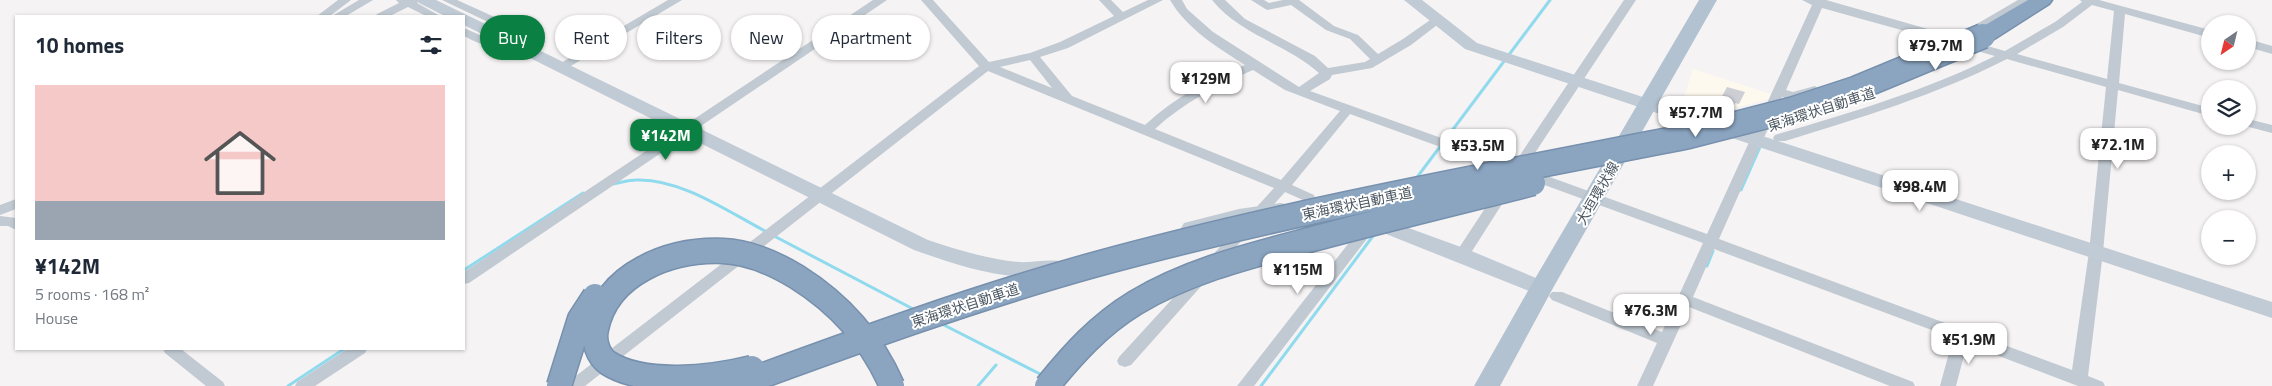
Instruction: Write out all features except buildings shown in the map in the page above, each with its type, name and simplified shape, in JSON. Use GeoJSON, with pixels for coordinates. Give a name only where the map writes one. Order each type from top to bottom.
{"type":"FeatureCollection","features":[{"type":"Feature","properties":{"kind":"highway","name":"東海環状自動車道"},"geometry":{"type":"LineString","coordinates":[[781,386],[912,338],[983,315],[1164,263],[1294,230],[1587,170],[1724,138],[1819,112],[1909,77],[1951,56],[2042,0]]}},
{"type":"Feature","properties":{"kind":"highway","name":"東海環状自動車道"},"geometry":{"type":"LineString","coordinates":[[734,386],[908,323],[1095,265],[1255,224],[1681,138],[1743,122],[1854,89],[1899,73],[1983,36]]}},
{"type":"Feature","properties":{"kind":"highway"},"geometry":{"type":"LineString","coordinates":[[1047,386],[1078,347],[1118,312],[1168,284],[1195,272],[1362,225],[1587,170]]}},
{"type":"Feature","properties":{"kind":"highway"},"geometry":{"type":"LineString","coordinates":[[559,386],[580,319],[598,292],[634,263],[660,251],[688,243],[716,240],[752,245],[771,251],[796,262],[835,286],[870,320],[892,352],[908,386]]}},
{"type":"Feature","properties":{"kind":"highway"},"geometry":{"type":"LineString","coordinates":[[892,386],[878,358],[867,342],[861,334],[855,326],[821,293],[790,273],[761,259],[739,253],[706,251],[686,253],[654,263],[636,273],[617,288],[608,299],[597,321],[594,334],[597,347],[603,358],[612,368],[626,376],[662,383],[688,382],[750,368],[809,350],[835,341],[844,338],[853,335],[862,332],[870,329],[932,308],[1026,280],[1095,265]]}},
{"type":"Feature","properties":{"kind":"main road","name":"大垣環状線"},"geometry":{"type":"LineString","coordinates":[[1487,386],[1549,292],[1594,198],[1708,0]]}},
{"type":"Feature","properties":{"kind":"street"},"geometry":{"type":"LineString","coordinates":[[324,15],[345,0]]}},
{"type":"Feature","properties":{"kind":"street"},"geometry":{"type":"LineString","coordinates":[[340,15],[367,0]]}},
{"type":"Feature","properties":{"kind":"street"},"geometry":{"type":"LineString","coordinates":[[424,0],[455,15]]}},
{"type":"Feature","properties":{"kind":"street"},"geometry":{"type":"LineString","coordinates":[[448,0],[482,15]]}},
{"type":"Feature","properties":{"kind":"street"},"geometry":{"type":"LineString","coordinates":[[560,67],[676,0]]}},
{"type":"Feature","properties":{"kind":"street"},"geometry":{"type":"LineString","coordinates":[[465,278],[881,0]]}},
{"type":"Feature","properties":{"kind":"street"},"geometry":{"type":"LineString","coordinates":[[928,0],[981,62],[987,66],[1305,194],[1309,198],[1312,210]]}},
{"type":"Feature","properties":{"kind":"street"},"geometry":{"type":"LineString","coordinates":[[1106,0],[1121,17]]}},
{"type":"Feature","properties":{"kind":"street"},"geometry":{"type":"LineString","coordinates":[[574,386],[987,66],[1033,56],[1064,45],[1157,0]]}},
{"type":"Feature","properties":{"kind":"street"},"geometry":{"type":"LineString","coordinates":[[1176,0],[1189,18],[1205,31],[1255,65],[1300,92],[1594,198],[2097,386]]}},
{"type":"Feature","properties":{"kind":"street"},"geometry":{"type":"LineString","coordinates":[[1218,0],[1241,21],[1311,58],[1325,72]]}},
{"type":"Feature","properties":{"kind":"street"},"geometry":{"type":"LineString","coordinates":[[1257,0],[1267,7],[1293,0],[1330,28],[1354,37],[1378,60]]}},
{"type":"Feature","properties":{"kind":"street"},"geometry":{"type":"LineString","coordinates":[[1412,0],[1466,44],[1497,56],[2272,310]]}},
{"type":"Feature","properties":{"kind":"street"},"geometry":{"type":"LineString","coordinates":[[1462,255],[1630,0]]}},
{"type":"Feature","properties":{"kind":"street"},"geometry":{"type":"LineString","coordinates":[[1778,91],[1792,96],[1816,90],[1972,31],[2026,0]]}},
{"type":"Feature","properties":{"kind":"street"},"geometry":{"type":"LineString","coordinates":[[383,15],[408,1],[432,15]]}},
{"type":"Feature","properties":{"kind":"street"},"geometry":{"type":"LineString","coordinates":[[1645,386],[1778,91],[1815,1],[2201,109]]}},
{"type":"Feature","properties":{"kind":"street"},"geometry":{"type":"LineString","coordinates":[[1780,138],[1855,116],[1906,98],[2005,55],[2032,43],[2090,1],[2201,32]]}},
{"type":"Feature","properties":{"kind":"street"},"geometry":{"type":"LineString","coordinates":[[2079,380],[2096,252],[2120,10]]}},
{"type":"Feature","properties":{"kind":"street"},"geometry":{"type":"LineString","coordinates":[[465,19],[480,27]]}},
{"type":"Feature","properties":{"kind":"street"},"geometry":{"type":"LineString","coordinates":[[1325,72],[1368,65],[1407,42],[1437,20]]}},
{"type":"Feature","properties":{"kind":"street"},"geometry":{"type":"LineString","coordinates":[[465,32],[480,39]]}},
{"type":"Feature","properties":{"kind":"street"},"geometry":{"type":"LineString","coordinates":[[2256,45],[2272,50]]}},
{"type":"Feature","properties":{"kind":"street"},"geometry":{"type":"LineString","coordinates":[[1033,56],[1068,99]]}},
{"type":"Feature","properties":{"kind":"street"},"geometry":{"type":"LineString","coordinates":[[545,59],[921,245],[974,263],[1004,269],[1036,270],[1067,265],[1200,225],[1262,211],[1312,210],[1352,215],[1373,222],[1462,255],[1666,340]]}},
{"type":"Feature","properties":{"kind":"street"},"geometry":{"type":"LineString","coordinates":[[1147,130],[1158,119],[1195,94],[1223,78],[1255,65]]}},
{"type":"Feature","properties":{"kind":"street"},"geometry":{"type":"LineString","coordinates":[[1300,92],[1326,76],[1325,72]]}},
{"type":"Feature","properties":{"kind":"street"},"geometry":{"type":"LineString","coordinates":[[1816,90],[1855,116]]}},
{"type":"Feature","properties":{"kind":"street"},"geometry":{"type":"LineString","coordinates":[[1125,361],[1262,211],[1348,110]]}},
{"type":"Feature","properties":{"kind":"street"},"geometry":{"type":"LineString","coordinates":[[2256,124],[2272,129]]}},
{"type":"Feature","properties":{"kind":"street"},"geometry":{"type":"LineString","coordinates":[[0,210],[15,204]]}},
{"type":"Feature","properties":{"kind":"street"},"geometry":{"type":"LineString","coordinates":[[0,221],[11,221],[15,224]]}},
{"type":"Feature","properties":{"kind":"street"},"geometry":{"type":"LineString","coordinates":[[1246,386],[1373,222]]}},
{"type":"Feature","properties":{"kind":"street"},"geometry":{"type":"LineString","coordinates":[[1684,300],[1907,386]]}},
{"type":"Feature","properties":{"kind":"street"},"geometry":{"type":"LineString","coordinates":[[1948,386],[1961,336]]}},
{"type":"Feature","properties":{"kind":"street"},"geometry":{"type":"LineString","coordinates":[[172,350],[217,386]]}},
{"type":"Feature","properties":{"kind":"street"},"geometry":{"type":"LineString","coordinates":[[303,386],[357,350]]}},
{"type":"Feature","properties":{"kind":"shaded area"},"geometry":{"type":"Polygon","coordinates":[[[1693,69],[1771,94],[1769,99],[1703,116],[1680,109],[1693,69]]]}},
{"type":"Feature","properties":{"kind":"waterway"},"geometry":{"type":"LineString","coordinates":[[1415,180],[1550,0]]}},
{"type":"Feature","properties":{"kind":"waterway"},"geometry":{"type":"LineString","coordinates":[[1741,190],[1760,147]]}},
{"type":"Feature","properties":{"kind":"waterway"},"geometry":{"type":"LineString","coordinates":[[613,184],[630,180],[669,184],[703,197],[765,231]]}},
{"type":"Feature","properties":{"kind":"waterway"},"geometry":{"type":"LineString","coordinates":[[465,269],[583,193]]}},
{"type":"Feature","properties":{"kind":"waterway"},"geometry":{"type":"LineString","coordinates":[[1261,386],[1373,236]]}},
{"type":"Feature","properties":{"kind":"waterway"},"geometry":{"type":"LineString","coordinates":[[776,237],[915,310]]}},
{"type":"Feature","properties":{"kind":"waterway"},"geometry":{"type":"LineString","coordinates":[[1707,266],[1713,251]]}},
{"type":"Feature","properties":{"kind":"waterway"},"geometry":{"type":"LineString","coordinates":[[940,323],[1044,376]]}},
{"type":"Feature","properties":{"kind":"waterway"},"geometry":{"type":"LineString","coordinates":[[288,386],[342,350]]}},
{"type":"Feature","properties":{"kind":"waterway"},"geometry":{"type":"LineString","coordinates":[[978,386],[996,365]]}}]}
